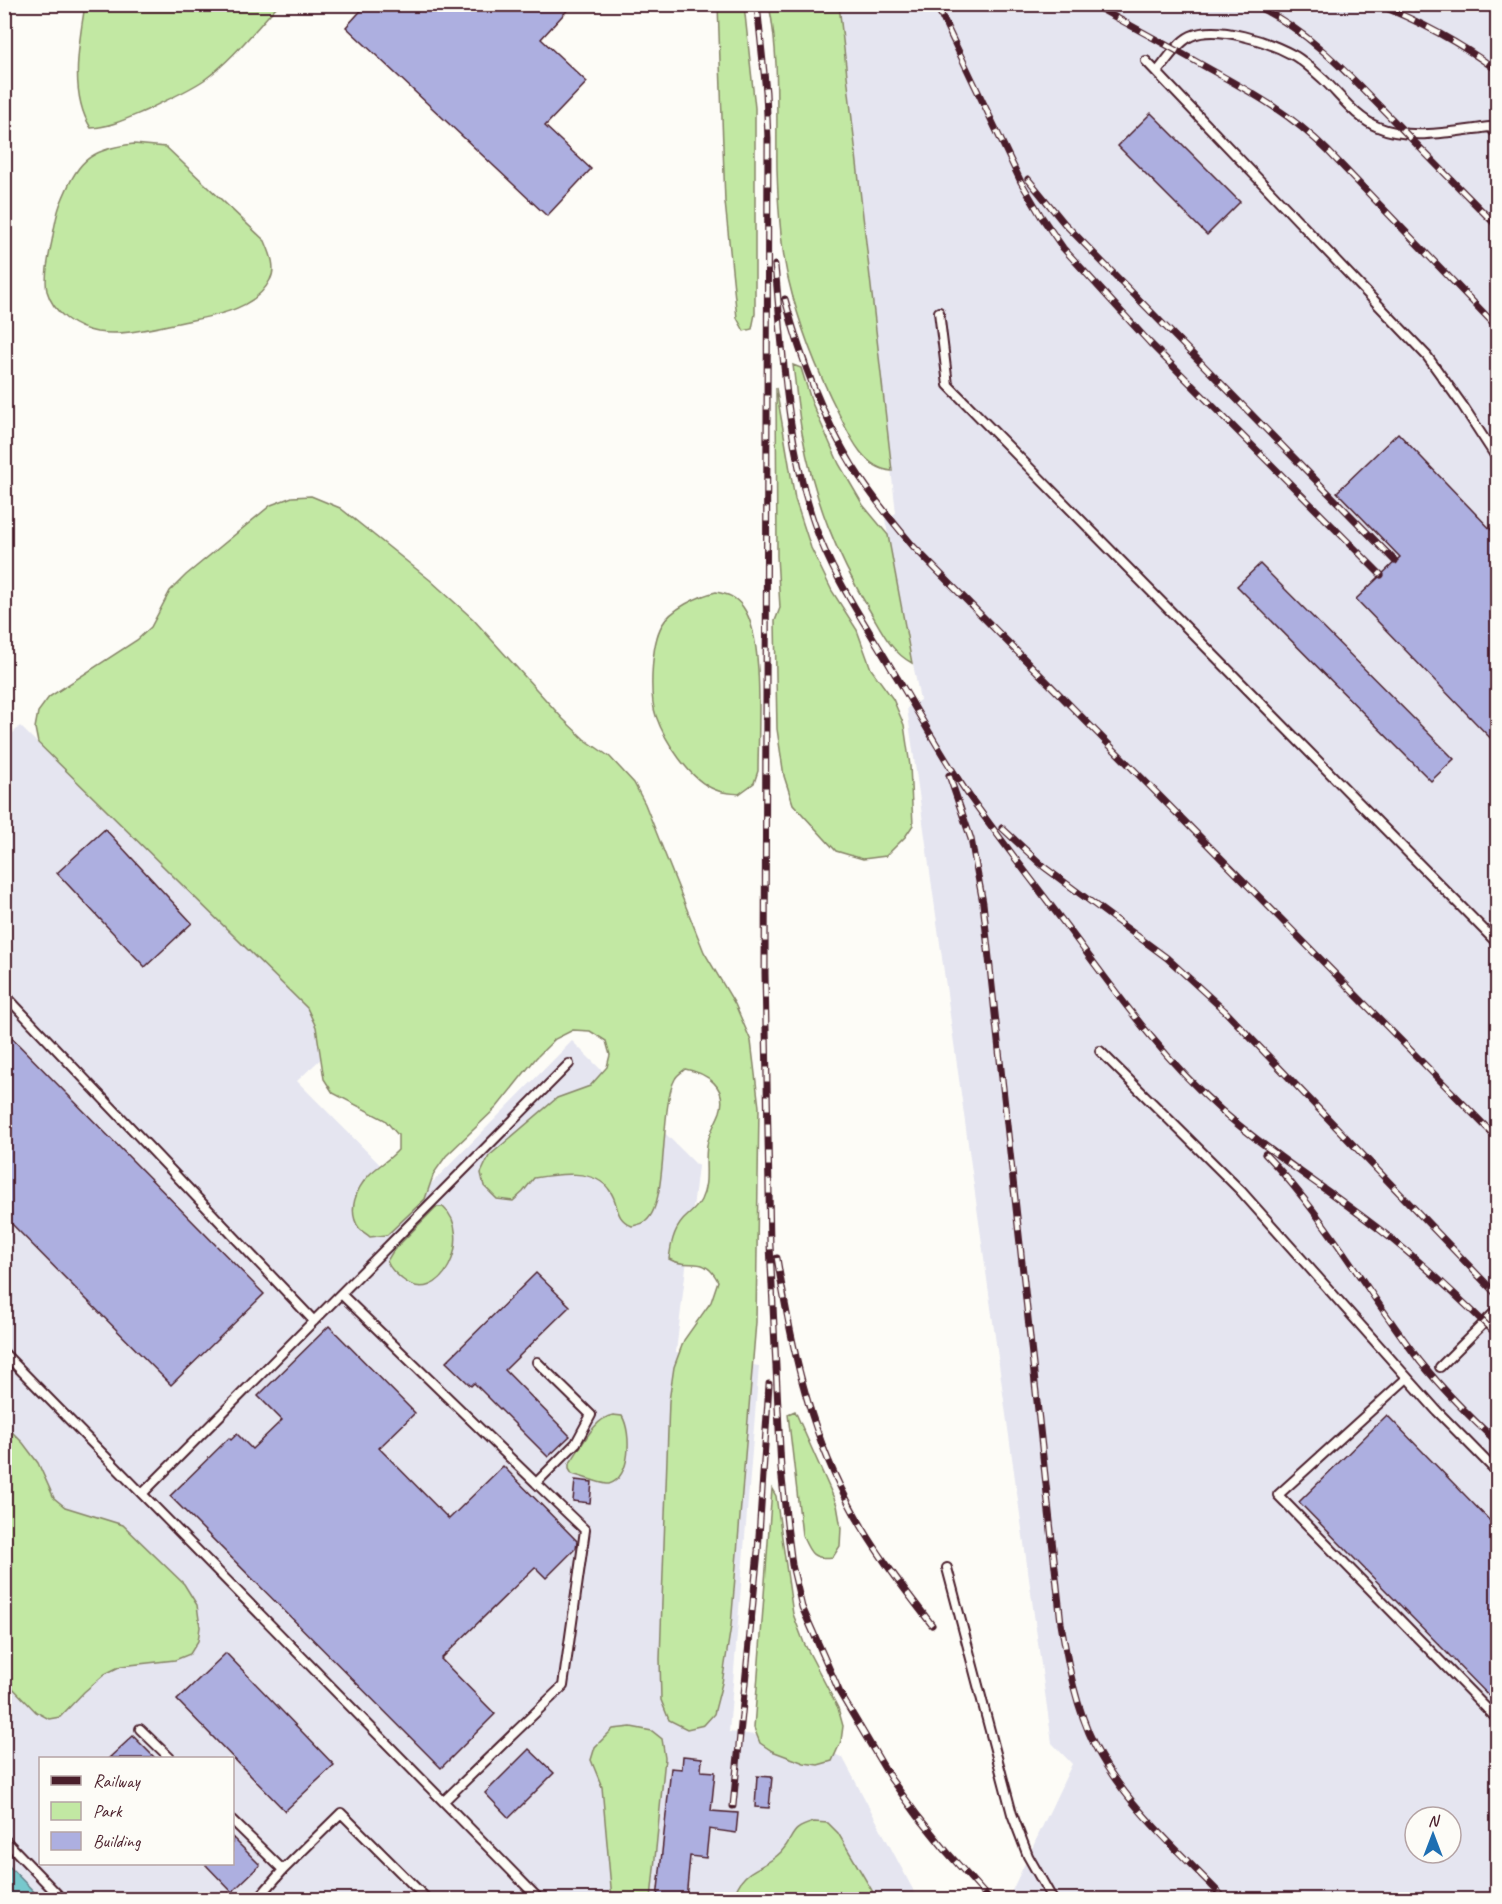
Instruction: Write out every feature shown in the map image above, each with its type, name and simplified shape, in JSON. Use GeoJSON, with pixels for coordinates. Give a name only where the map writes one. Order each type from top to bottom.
{"type":"FeatureCollection","features":[{"type":"Feature","properties":{"kind":"lane"},"geometry":{"type":"LineString","coordinates":[[1157,72],[1188,37],[1205,31],[1227,32],[1271,46],[1296,57],[1322,78],[1359,115],[1376,127],[1407,134],[1490,127],[1497,135]]}},
{"type":"Feature","properties":{"kind":"lane"},"geometry":{"type":"LineString","coordinates":[[1146,61],[1427,356],[1463,406],[1497,460]]}},
{"type":"Feature","properties":{"kind":"lane"},"geometry":{"type":"LineString","coordinates":[[939,312],[948,385],[1497,944]]}},
{"type":"Feature","properties":{"kind":"lane"},"geometry":{"type":"LineString","coordinates":[[4,994],[314,1321]]}},
{"type":"Feature","properties":{"kind":"lane"},"geometry":{"type":"LineString","coordinates":[[1100,1051],[1240,1191],[1407,1378],[1497,1473]]}},
{"type":"Feature","properties":{"kind":"lane"},"geometry":{"type":"LineString","coordinates":[[142,1494],[569,1064]]}},
{"type":"Feature","properties":{"kind":"lane"},"geometry":{"type":"LineString","coordinates":[[341,1294],[585,1530],[563,1686],[444,1801]]}},
{"type":"Feature","properties":{"kind":"lane"},"geometry":{"type":"LineString","coordinates":[[1440,1366],[1497,1309]]}},
{"type":"Feature","properties":{"kind":"lane"},"geometry":{"type":"LineString","coordinates":[[4,1353],[540,1899]]}},
{"type":"Feature","properties":{"kind":"lane"},"geometry":{"type":"LineString","coordinates":[[536,1483],[576,1443],[591,1416],[537,1362]]}},
{"type":"Feature","properties":{"kind":"lane"},"geometry":{"type":"LineString","coordinates":[[1407,1378],[1278,1495],[1497,1720]]}},
{"type":"Feature","properties":{"kind":"lane"},"geometry":{"type":"LineString","coordinates":[[947,1568],[1012,1814],[1028,1856],[1053,1899]]}},
{"type":"Feature","properties":{"kind":"lane"},"geometry":{"type":"LineString","coordinates":[[140,1729],[169,1757]]}},
{"type":"Feature","properties":{"kind":"lane"},"geometry":{"type":"LineString","coordinates":[[257,1899],[340,1813],[428,1899]]}},
{"type":"Feature","properties":{"kind":"lane"},"geometry":{"type":"LineString","coordinates":[[234,1822],[283,1870]]}},
{"type":"Feature","properties":{"kind":"lane"},"geometry":{"type":"LineString","coordinates":[[4,1839],[63,1899]]}},
{"type":"Feature","properties":{"kind":"shaded area"},"geometry":{"type":"Polygon","coordinates":[[[839,5],[1497,5],[1497,1899],[1008,1899],[1072,1764],[1052,1743],[907,708],[920,700],[885,519],[896,513],[839,5]]]}},
{"type":"Feature","properties":{"kind":"shaded area"},"geometry":{"type":"Polygon","coordinates":[[[20,726],[340,1041],[297,1081],[415,1200],[572,1041],[698,1166],[676,1352],[759,1366],[729,1732],[808,1741],[843,1758],[918,1899],[5,1900],[4,742],[20,726]]]}},
{"type":"Feature","properties":{"kind":"green space"},"geometry":{"type":"Polygon","coordinates":[[[85,4],[278,5],[234,54],[204,80],[133,116],[112,124],[91,128],[84,115],[78,84],[78,52],[85,4]]]}},
{"type":"Feature","properties":{"kind":"green space"},"geometry":{"type":"Polygon","coordinates":[[[718,5],[744,5],[755,108],[755,314],[752,329],[744,331],[737,318],[725,202],[718,5]]]}},
{"type":"Feature","properties":{"kind":"green space"},"geometry":{"type":"Polygon","coordinates":[[[769,5],[839,5],[892,471],[873,464],[853,442],[816,364],[792,296],[785,265],[780,224],[775,45],[769,5]]]}},
{"type":"Feature","properties":{"kind":"green space"},"geometry":{"type":"Polygon","coordinates":[[[134,144],[166,147],[265,241],[272,260],[273,271],[263,291],[242,306],[217,315],[128,332],[107,333],[89,330],[73,323],[60,313],[47,291],[46,273],[56,218],[66,191],[78,169],[94,154],[118,146],[134,144]]]}},
{"type":"Feature","properties":{"kind":"green space"},"geometry":{"type":"Polygon","coordinates":[[[793,365],[801,368],[812,403],[839,464],[863,505],[888,535],[912,663],[898,653],[883,633],[858,590],[828,525],[807,457],[793,365]]]}},
{"type":"Feature","properties":{"kind":"green space"},"geometry":{"type":"Polygon","coordinates":[[[776,388],[795,499],[811,548],[832,591],[857,630],[871,669],[893,699],[904,725],[910,766],[913,825],[905,837],[886,856],[863,859],[836,851],[793,804],[784,776],[777,729],[775,621],[780,608],[777,556],[776,388]]]}},
{"type":"Feature","properties":{"kind":"green space"},"geometry":{"type":"Polygon","coordinates":[[[311,496],[340,508],[430,580],[473,619],[563,719],[584,739],[610,757],[634,783],[645,804],[704,952],[735,1004],[751,1041],[759,1107],[756,1322],[731,1626],[722,1683],[714,1714],[704,1725],[687,1729],[669,1720],[661,1700],[660,1659],[669,1401],[674,1367],[684,1340],[711,1302],[718,1281],[707,1267],[683,1264],[669,1259],[677,1229],[697,1206],[704,1193],[708,1142],[722,1103],[718,1088],[708,1078],[685,1069],[675,1079],[667,1111],[658,1195],[653,1211],[643,1223],[632,1226],[626,1222],[619,1215],[613,1196],[604,1184],[575,1174],[534,1178],[513,1201],[497,1199],[484,1186],[481,1173],[489,1156],[557,1098],[590,1086],[607,1067],[610,1055],[606,1041],[590,1031],[573,1030],[555,1039],[536,1058],[497,1107],[446,1156],[434,1173],[425,1199],[387,1235],[370,1237],[360,1229],[355,1221],[353,1207],[360,1187],[369,1175],[398,1150],[398,1135],[385,1120],[333,1093],[324,1079],[316,1027],[307,1008],[38,743],[35,728],[38,712],[49,697],[137,640],[151,627],[170,591],[186,575],[271,505],[292,497],[311,496]]]}},
{"type":"Feature","properties":{"kind":"green space"},"geometry":{"type":"Polygon","coordinates":[[[716,592],[731,596],[743,607],[755,640],[759,685],[758,771],[754,783],[739,794],[716,790],[706,785],[688,769],[672,748],[660,726],[652,696],[653,657],[662,625],[666,619],[686,604],[716,592]]]}},
{"type":"Feature","properties":{"kind":"green space"},"geometry":{"type":"Polygon","coordinates":[[[436,1207],[443,1207],[452,1219],[456,1235],[454,1251],[449,1266],[441,1278],[429,1285],[416,1286],[399,1277],[387,1261],[393,1251],[436,1207]]]}},
{"type":"Feature","properties":{"kind":"green space"},"geometry":{"type":"Polygon","coordinates":[[[795,1411],[837,1505],[841,1528],[840,1546],[833,1557],[826,1558],[813,1554],[802,1535],[788,1414],[795,1411]]]}},
{"type":"Feature","properties":{"kind":"green space"},"geometry":{"type":"Polygon","coordinates":[[[613,1415],[622,1416],[627,1433],[628,1454],[622,1473],[609,1484],[572,1474],[569,1464],[588,1435],[599,1422],[613,1415]]]}},
{"type":"Feature","properties":{"kind":"green space"},"geometry":{"type":"Polygon","coordinates":[[[5,1425],[38,1463],[54,1498],[65,1507],[123,1525],[184,1584],[197,1605],[200,1627],[198,1641],[190,1654],[175,1660],[121,1666],[105,1674],[60,1717],[49,1719],[36,1712],[5,1680],[5,1425]]]}},
{"type":"Feature","properties":{"kind":"green space"},"geometry":{"type":"Polygon","coordinates":[[[772,1489],[776,1496],[793,1614],[804,1643],[838,1708],[843,1726],[841,1741],[832,1761],[818,1765],[804,1763],[772,1751],[760,1743],[754,1728],[772,1489]]]}},
{"type":"Feature","properties":{"kind":"green space"},"geometry":{"type":"Polygon","coordinates":[[[631,1727],[652,1731],[662,1739],[665,1758],[651,1899],[612,1899],[602,1787],[591,1760],[595,1747],[613,1729],[631,1727]]]}},
{"type":"Feature","properties":{"kind":"green space"},"geometry":{"type":"Polygon","coordinates":[[[814,1822],[828,1823],[838,1833],[877,1899],[733,1899],[737,1888],[748,1874],[781,1852],[796,1830],[814,1822]]]}},
{"type":"Feature","properties":{"kind":"water"},"geometry":{"type":"Polygon","coordinates":[[[5,1862],[41,1899],[5,1899],[5,1862]]]}},
{"type":"Feature","properties":{"kind":"building"},"geometry":{"type":"Polygon","coordinates":[[[367,4],[573,4],[541,39],[587,82],[545,126],[591,169],[547,216],[346,27],[367,4]]]}},
{"type":"Feature","properties":{"kind":"building"},"geometry":{"type":"Polygon","coordinates":[[[1151,113],[1240,202],[1207,235],[1118,146],[1151,113]]]}},
{"type":"Feature","properties":{"kind":"building"},"geometry":{"type":"Polygon","coordinates":[[[1398,433],[1497,536],[1497,745],[1356,599],[1400,557],[1337,492],[1398,433]]]}},
{"type":"Feature","properties":{"kind":"building"},"geometry":{"type":"Polygon","coordinates":[[[1260,564],[1454,759],[1431,781],[1237,586],[1260,564]]]}},
{"type":"Feature","properties":{"kind":"building"},"geometry":{"type":"Polygon","coordinates":[[[105,829],[192,923],[145,967],[57,873],[105,829]]]}},
{"type":"Feature","properties":{"kind":"building"},"geometry":{"type":"Polygon","coordinates":[[[4,1030],[264,1294],[171,1385],[4,1216],[4,1030]]]}},
{"type":"Feature","properties":{"kind":"building"},"geometry":{"type":"Polygon","coordinates":[[[536,1273],[570,1306],[505,1370],[570,1436],[548,1457],[474,1383],[471,1386],[446,1362],[536,1273]]]}},
{"type":"Feature","properties":{"kind":"building"},"geometry":{"type":"Polygon","coordinates":[[[329,1326],[415,1413],[379,1448],[449,1519],[503,1466],[577,1541],[576,1548],[546,1578],[535,1567],[441,1659],[495,1714],[441,1768],[170,1496],[229,1438],[231,1440],[237,1434],[252,1449],[282,1420],[258,1396],[329,1326]]]}},
{"type":"Feature","properties":{"kind":"building"},"geometry":{"type":"Polygon","coordinates":[[[1387,1415],[1497,1528],[1497,1704],[1299,1502],[1387,1415]]]}},
{"type":"Feature","properties":{"kind":"building"},"geometry":{"type":"Polygon","coordinates":[[[575,1480],[592,1482],[590,1503],[573,1501],[575,1480]]]}},
{"type":"Feature","properties":{"kind":"building"},"geometry":{"type":"Polygon","coordinates":[[[226,1653],[334,1765],[285,1811],[177,1700],[226,1653]]]}},
{"type":"Feature","properties":{"kind":"building"},"geometry":{"type":"Polygon","coordinates":[[[133,1736],[154,1757],[110,1757],[133,1736]]]}},
{"type":"Feature","properties":{"kind":"building"},"geometry":{"type":"Polygon","coordinates":[[[529,1749],[554,1773],[509,1818],[485,1793],[529,1749]]]}},
{"type":"Feature","properties":{"kind":"building"},"geometry":{"type":"Polygon","coordinates":[[[683,1756],[702,1758],[701,1771],[715,1772],[711,1811],[738,1813],[736,1833],[709,1829],[706,1858],[690,1856],[686,1899],[657,1899],[671,1768],[682,1769],[683,1756]]]}},
{"type":"Feature","properties":{"kind":"building"},"geometry":{"type":"Polygon","coordinates":[[[757,1776],[772,1777],[769,1808],[755,1807],[757,1776]]]}},
{"type":"Feature","properties":{"kind":"building"},"geometry":{"type":"Polygon","coordinates":[[[234,1839],[260,1865],[232,1892],[206,1865],[234,1865],[234,1839]]]}},
{"type":"Feature","properties":{"kind":"railway"},"geometry":{"type":"LineString","coordinates":[[757,4],[766,92],[768,139],[765,973],[770,1245],[781,1469],[787,1525],[792,1565],[802,1607],[840,1693],[891,1779],[917,1815],[990,1900]]}},
{"type":"Feature","properties":{"kind":"railway"},"geometry":{"type":"LineString","coordinates":[[936,4],[1021,182],[1063,248],[1150,343],[1381,575]]}},
{"type":"Feature","properties":{"kind":"railway"},"geometry":{"type":"LineString","coordinates":[[1092,4],[1238,85],[1299,125],[1328,151],[1498,328]]}},
{"type":"Feature","properties":{"kind":"railway"},"geometry":{"type":"LineString","coordinates":[[1252,4],[1292,26],[1327,55],[1498,227]]}},
{"type":"Feature","properties":{"kind":"railway"},"geometry":{"type":"LineString","coordinates":[[1376,4],[1439,33],[1498,71]]}},
{"type":"Feature","properties":{"kind":"railway"},"geometry":{"type":"LineString","coordinates":[[1028,179],[1064,223],[1395,561]]}},
{"type":"Feature","properties":{"kind":"railway"},"geometry":{"type":"LineString","coordinates":[[775,265],[791,428],[805,492],[821,543],[850,599],[960,782],[1124,1003],[1200,1091],[1243,1129],[1412,1256],[1498,1336]]}},
{"type":"Feature","properties":{"kind":"railway"},"geometry":{"type":"LineString","coordinates":[[785,299],[797,342],[841,446],[873,497],[913,546],[1498,1139]]}},
{"type":"Feature","properties":{"kind":"railway"},"geometry":{"type":"LineString","coordinates":[[949,775],[971,839],[983,903],[1061,1623],[1074,1686],[1088,1732],[1122,1789],[1155,1828],[1226,1900]]}},
{"type":"Feature","properties":{"kind":"railway"},"geometry":{"type":"LineString","coordinates":[[1002,828],[1044,867],[1167,958],[1225,1011],[1498,1296]]}},
{"type":"Feature","properties":{"kind":"railway"},"geometry":{"type":"LineString","coordinates":[[1265,1154],[1326,1228],[1419,1360],[1457,1403],[1498,1443]]}},
{"type":"Feature","properties":{"kind":"railway"},"geometry":{"type":"LineString","coordinates":[[777,1258],[802,1382],[833,1471],[856,1517],[876,1549],[932,1625]]}},
{"type":"Feature","properties":{"kind":"railway"},"geometry":{"type":"LineString","coordinates":[[733,1806],[758,1551],[769,1384]]}}]}
